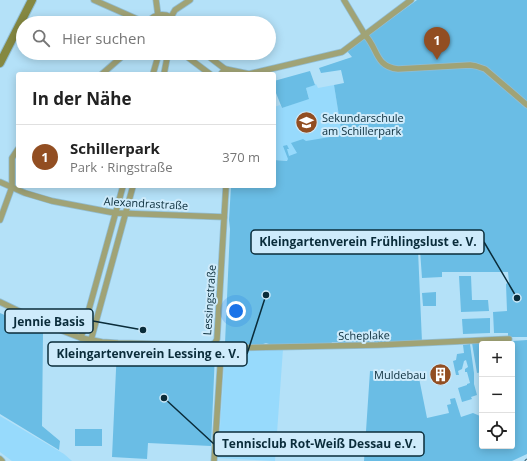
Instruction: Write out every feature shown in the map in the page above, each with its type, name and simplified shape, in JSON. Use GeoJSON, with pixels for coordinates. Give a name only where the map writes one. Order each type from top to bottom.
{"type":"FeatureCollection","features":[{"type":"Feature","properties":{"kind":"main road"},"geometry":{"type":"LineString","coordinates":[[24,16],[32,0]]}},
{"type":"Feature","properties":{"kind":"main road"},"geometry":{"type":"LineString","coordinates":[[0,63],[16,32]]}},
{"type":"Feature","properties":{"kind":"street"},"geometry":{"type":"LineString","coordinates":[[94,0],[131,16]]}},
{"type":"Feature","properties":{"kind":"street"},"geometry":{"type":"LineString","coordinates":[[156,0],[158,15],[168,16]]}},
{"type":"Feature","properties":{"kind":"street"},"geometry":{"type":"LineString","coordinates":[[172,16],[175,10],[190,0]]}},
{"type":"Feature","properties":{"kind":"street"},"geometry":{"type":"LineString","coordinates":[[344,0],[365,35],[369,39],[378,58],[387,67],[398,69],[476,66],[490,73],[527,105]]}},
{"type":"Feature","properties":{"kind":"street"},"geometry":{"type":"LineString","coordinates":[[257,72],[342,52],[411,0]]}},
{"type":"Feature","properties":{"kind":"street"},"geometry":{"type":"LineString","coordinates":[[104,72],[118,60]]}},
{"type":"Feature","properties":{"kind":"street"},"geometry":{"type":"LineString","coordinates":[[154,72],[157,60]]}},
{"type":"Feature","properties":{"kind":"street"},"geometry":{"type":"LineString","coordinates":[[164,72],[167,60]]}},
{"type":"Feature","properties":{"kind":"street"},"geometry":{"type":"LineString","coordinates":[[191,60],[207,72]]}},
{"type":"Feature","properties":{"kind":"street"},"geometry":{"type":"LineString","coordinates":[[211,60],[223,71]]}},
{"type":"Feature","properties":{"kind":"street"},"geometry":{"type":"LineString","coordinates":[[0,220],[12,187],[12,158],[16,152]]}},
{"type":"Feature","properties":{"kind":"street","name":"Alexandrastraße"},"geometry":{"type":"LineString","coordinates":[[0,182],[25,193],[52,201],[115,214],[224,216]]}},
{"type":"Feature","properties":{"kind":"street"},"geometry":{"type":"LineString","coordinates":[[81,338],[122,188]]}},
{"type":"Feature","properties":{"kind":"street"},"geometry":{"type":"LineString","coordinates":[[91,340],[132,188]]}},
{"type":"Feature","properties":{"kind":"street","name":"Lessingstraße"},"geometry":{"type":"LineString","coordinates":[[214,461],[220,350],[215,343],[217,339],[226,188]]}},
{"type":"Feature","properties":{"kind":"street"},"geometry":{"type":"LineString","coordinates":[[0,302],[50,326],[81,338],[91,340],[136,344],[211,345],[215,343]]}},
{"type":"Feature","properties":{"kind":"street","name":"Scheplake"},"geometry":{"type":"LineString","coordinates":[[220,350],[225,348],[408,344],[509,339]]}},
{"type":"Feature","properties":{"kind":"shaded area"},"geometry":{"type":"Polygon","coordinates":[[[417,0],[527,0],[527,337],[508,337],[508,333],[494,333],[493,312],[507,311],[506,284],[509,282],[508,272],[442,272],[442,277],[422,278],[420,250],[418,250],[422,342],[374,343],[374,341],[371,341],[339,344],[338,342],[332,342],[331,344],[225,344],[231,188],[276,188],[276,160],[287,161],[288,159],[283,146],[287,145],[289,149],[287,149],[289,156],[297,153],[291,143],[303,139],[306,141],[342,135],[334,85],[344,83],[341,70],[321,73],[319,68],[352,57],[347,51],[417,0]]]}},
{"type":"Feature","properties":{"kind":"shaded area"},"geometry":{"type":"Polygon","coordinates":[[[310,71],[315,85],[306,88],[309,99],[282,108],[276,93],[276,80],[310,71]]]}},
{"type":"Feature","properties":{"kind":"shaded area","name":"Sekundarschule am Schillerpark"},"geometry":{"type":"Polygon","coordinates":[[[316,84],[318,88],[334,85],[342,135],[336,136],[345,164],[276,160],[276,106],[280,105],[282,108],[309,98],[306,88],[316,84]]]}},
{"type":"Feature","properties":{"kind":"shaded area"},"geometry":{"type":"Polygon","coordinates":[[[459,276],[471,276],[472,300],[488,300],[489,311],[461,312],[459,276]]]}},
{"type":"Feature","properties":{"kind":"shaded area"},"geometry":{"type":"Polygon","coordinates":[[[436,292],[436,306],[423,306],[422,293],[436,292]]]}},
{"type":"Feature","properties":{"kind":"shaded area"},"geometry":{"type":"Polygon","coordinates":[[[0,313],[43,332],[42,426],[60,441],[59,450],[0,414],[0,313]]]}},
{"type":"Feature","properties":{"kind":"shaded area"},"geometry":{"type":"Polygon","coordinates":[[[490,318],[490,333],[463,334],[462,319],[490,318]]]}},
{"type":"Feature","properties":{"kind":"shaded area"},"geometry":{"type":"Polygon","coordinates":[[[527,340],[527,454],[512,461],[364,461],[370,371],[395,372],[400,379],[419,378],[427,418],[449,413],[447,405],[451,404],[450,399],[455,398],[461,417],[473,413],[479,416],[479,449],[515,449],[515,341],[513,341],[527,340]]]}},
{"type":"Feature","properties":{"kind":"shaded area"},"geometry":{"type":"Polygon","coordinates":[[[472,343],[479,343],[479,373],[477,373],[472,343]]]}},
{"type":"Feature","properties":{"kind":"shaded area"},"geometry":{"type":"Polygon","coordinates":[[[470,344],[474,384],[477,395],[471,397],[472,399],[462,402],[458,388],[470,383],[467,372],[465,372],[465,369],[468,367],[466,360],[464,361],[462,369],[458,371],[459,375],[456,375],[453,361],[456,360],[457,354],[464,353],[463,345],[470,344]]]}},
{"type":"Feature","properties":{"kind":"shaded area"},"geometry":{"type":"Polygon","coordinates":[[[117,348],[215,353],[211,446],[148,443],[147,459],[112,457],[117,348]]]}},
{"type":"Feature","properties":{"kind":"shaded area"},"geometry":{"type":"Polygon","coordinates":[[[283,349],[275,461],[218,458],[225,352],[283,349]]]}},
{"type":"Feature","properties":{"kind":"shaded area"},"geometry":{"type":"Polygon","coordinates":[[[0,416],[64,454],[72,461],[12,461],[0,452],[0,416]]]}},
{"type":"Feature","properties":{"kind":"shaded area"},"geometry":{"type":"Polygon","coordinates":[[[75,429],[102,429],[102,446],[75,446],[75,429]]]}},
{"type":"Feature","properties":{"kind":"place","name":"Schillerpark"},"geometry":{"type":"Point","coordinates":[437,60]}},
{"type":"Feature","properties":{"kind":"place","name":"Sekundarschule am Schillerpark"},"geometry":{"type":"Point","coordinates":[307,123]}},
{"type":"Feature","properties":{"kind":"place","name":"Kleingartenverein Lessing e. V."},"geometry":{"type":"Point","coordinates":[266,295]}},
{"type":"Feature","properties":{"kind":"place","name":"Kleingartenverein Frühlingslust e. V."},"geometry":{"type":"Point","coordinates":[517,298]}},
{"type":"Feature","properties":{"kind":"place","name":"Jennie Basis"},"geometry":{"type":"Point","coordinates":[143,330]}},
{"type":"Feature","properties":{"kind":"place","name":"Muldebau"},"geometry":{"type":"Point","coordinates":[441,374]}},
{"type":"Feature","properties":{"kind":"place","name":"Tennisclub Rot-Weiß Dessau e.V."},"geometry":{"type":"Point","coordinates":[164,398]}}]}
